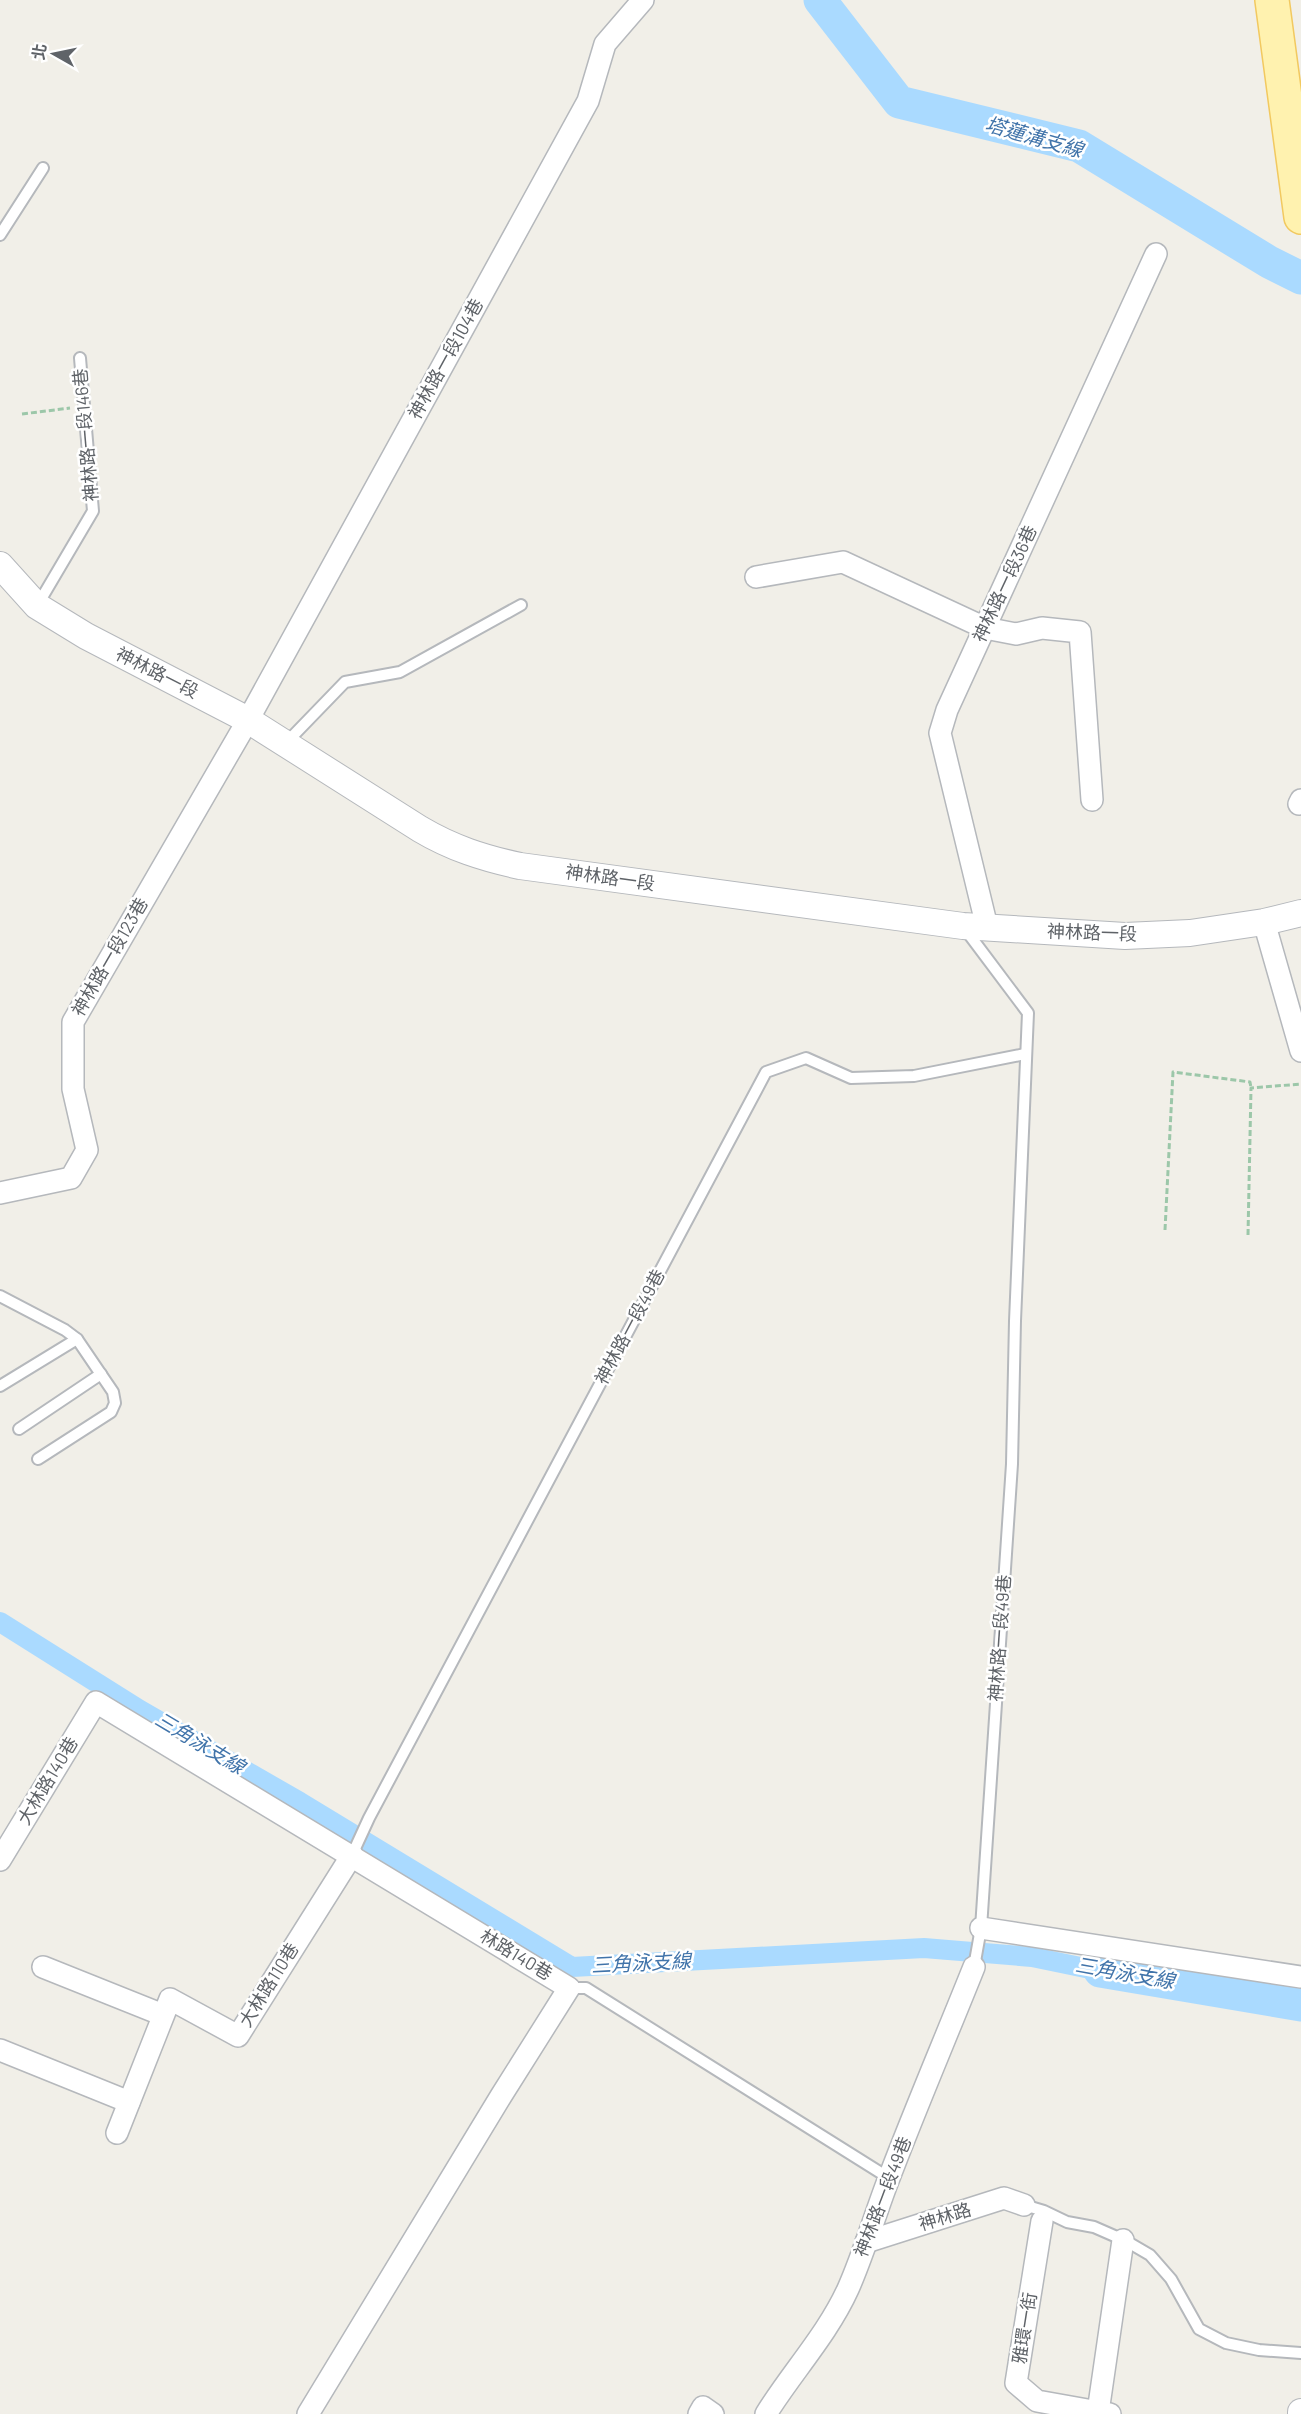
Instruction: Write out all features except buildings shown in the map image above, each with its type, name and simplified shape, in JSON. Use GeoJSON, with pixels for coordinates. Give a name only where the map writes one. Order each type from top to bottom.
{"type":"FeatureCollection","features":[{"type":"Feature","properties":{"kind":"main road"},"geometry":{"type":"LineString","coordinates":[[1272,0],[1290,61],[1301,217]]}},
{"type":"Feature","properties":{"kind":"street","name":"神林路一段104巷"},"geometry":{"type":"LineString","coordinates":[[248,720],[588,101],[605,44],[643,0]]}},
{"type":"Feature","properties":{"kind":"street","name":"神林路一段36巷"},"geometry":{"type":"LineString","coordinates":[[975,927],[940,733],[947,710],[1156,254]]}},
{"type":"Feature","properties":{"kind":"street"},"geometry":{"type":"LineString","coordinates":[[756,576],[843,562],[985,628],[1016,634],[1042,628],[1080,632],[1092,800]]}},
{"type":"Feature","properties":{"kind":"street","name":"神林路一段"},"geometry":{"type":"LineString","coordinates":[[0,565],[37,606],[86,636],[248,720],[444,843],[475,856],[520,866],[975,927],[1125,936],[1190,933],[1264,922],[1301,913]]}},
{"type":"Feature","properties":{"kind":"street","name":"神林路一段123巷"},"geometry":{"type":"LineString","coordinates":[[0,1193],[71,1178],[87,1150],[73,1089],[73,1022],[248,720]]}},
{"type":"Feature","properties":{"kind":"street"},"geometry":{"type":"LineString","coordinates":[[1264,922],[1301,1051]]}},
{"type":"Feature","properties":{"kind":"street","name":"林路140巷"},"geometry":{"type":"LineString","coordinates":[[96,1702],[354,1851],[570,1988],[501,2096],[308,2414]]}},
{"type":"Feature","properties":{"kind":"street","name":"大林路140巷"},"geometry":{"type":"LineString","coordinates":[[0,1860],[96,1702]]}},
{"type":"Feature","properties":{"kind":"street","name":"大林路110巷"},"geometry":{"type":"LineString","coordinates":[[163,2015],[170,1999],[238,2036],[354,1851]]}},
{"type":"Feature","properties":{"kind":"street"},"geometry":{"type":"LineString","coordinates":[[980,1931],[1301,1977]]}},
{"type":"Feature","properties":{"kind":"street"},"geometry":{"type":"LineString","coordinates":[[43,1967],[163,2015],[117,2133]]}},
{"type":"Feature","properties":{"kind":"street","name":"神林路一段49巷"},"geometry":{"type":"LineString","coordinates":[[766,2414],[782,2388],[819,2339],[842,2300],[974,1967]]}},
{"type":"Feature","properties":{"kind":"street"},"geometry":{"type":"LineString","coordinates":[[0,2050],[129,2103]]}},
{"type":"Feature","properties":{"kind":"street","name":"神林路"},"geometry":{"type":"LineString","coordinates":[[866,2242],[1004,2198],[1024,2205]]}},
{"type":"Feature","properties":{"kind":"street","name":"雅環一街"},"geometry":{"type":"LineString","coordinates":[[1042,2221],[1016,2383],[1037,2401],[1104,2413],[1123,2240]]}},
{"type":"Feature","properties":{"kind":"street"},"geometry":{"type":"LineString","coordinates":[[699,2414],[703,2408],[713,2414]]}},
{"type":"Feature","properties":{"kind":"lane"},"geometry":{"type":"LineString","coordinates":[[0,235],[44,168]]}},
{"type":"Feature","properties":{"kind":"lane","name":"神林路一段146巷"},"geometry":{"type":"LineString","coordinates":[[37,606],[93,512],[80,357]]}},
{"type":"Feature","properties":{"kind":"lane"},"geometry":{"type":"LineString","coordinates":[[285,744],[345,682],[400,672],[520,605]]}},
{"type":"Feature","properties":{"kind":"lane","name":"神林路一段49巷"},"geometry":{"type":"LineString","coordinates":[[974,1967],[980,1931],[1012,1464],[1015,1321],[1028,1013],[975,927]]}},
{"type":"Feature","properties":{"kind":"lane","name":"神林路一段49巷"},"geometry":{"type":"LineString","coordinates":[[354,1851],[369,1818],[766,1072],[806,1058],[851,1078],[914,1076],[1025,1054]]}},
{"type":"Feature","properties":{"kind":"lane"},"geometry":{"type":"LineString","coordinates":[[0,1296],[65,1330],[77,1340],[112,1392],[115,1403],[111,1412],[38,1459]]}},
{"type":"Feature","properties":{"kind":"lane"},"geometry":{"type":"LineString","coordinates":[[0,1386],[77,1340]]}},
{"type":"Feature","properties":{"kind":"lane"},"geometry":{"type":"LineString","coordinates":[[19,1429],[101,1374]]}},
{"type":"Feature","properties":{"kind":"lane"},"geometry":{"type":"LineString","coordinates":[[570,1988],[586,1988],[889,2178]]}},
{"type":"Feature","properties":{"kind":"lane"},"geometry":{"type":"LineString","coordinates":[[1024,2205],[1067,2222],[1094,2227],[1150,2255],[1171,2279],[1199,2329],[1227,2343],[1259,2350],[1301,2353]]}},
{"type":"Feature","properties":{"kind":"path"},"geometry":{"type":"LineString","coordinates":[[22,414],[84,406]]}},
{"type":"Feature","properties":{"kind":"path"},"geometry":{"type":"LineString","coordinates":[[1165,1230],[1173,1072],[1250,1082],[1248,1235]]}},
{"type":"Feature","properties":{"kind":"path"},"geometry":{"type":"LineString","coordinates":[[1251,1088],[1301,1084]]}},
{"type":"Feature","properties":{"kind":"waterway","name":"塔蓮溝支線"},"geometry":{"type":"LineString","coordinates":[[820,0],[899,102],[1079,146],[1269,262],[1301,278]]}},
{"type":"Feature","properties":{"kind":"waterway","name":"三角泳支線"},"geometry":{"type":"LineString","coordinates":[[0,1622],[140,1710],[300,1802],[572,1967],[924,1948],[1032,1957],[1100,1971]]}},
{"type":"Feature","properties":{"kind":"waterway","name":"三角泳支線"},"geometry":{"type":"LineString","coordinates":[[1100,1971],[1301,2005]]}}]}
